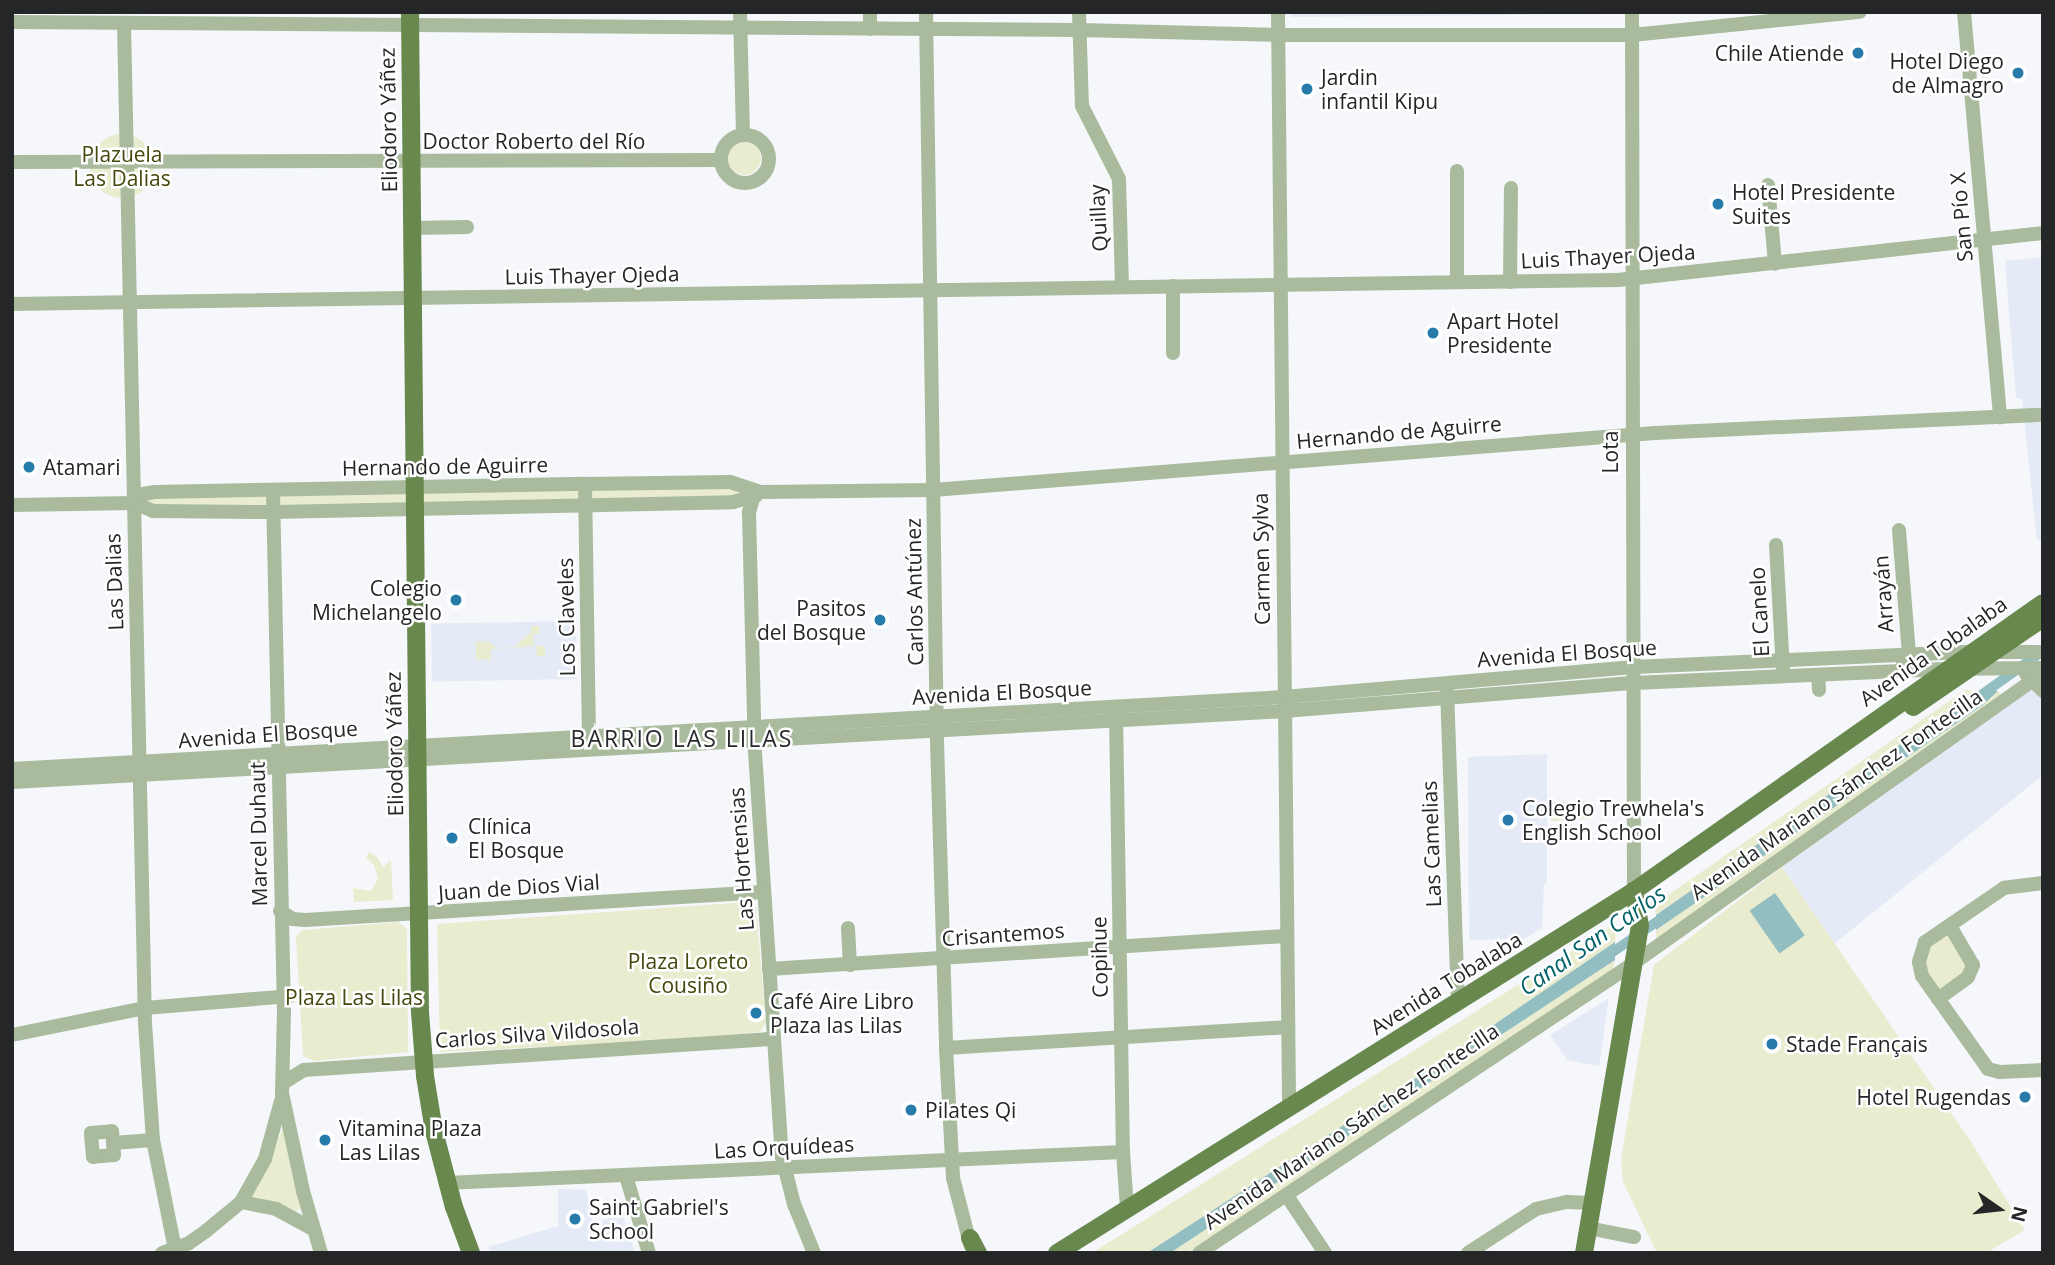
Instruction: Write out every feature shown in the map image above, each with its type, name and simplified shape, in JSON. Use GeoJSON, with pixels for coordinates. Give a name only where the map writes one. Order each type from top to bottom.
{"type":"FeatureCollection","features":[{"type":"Feature","properties":{"kind":"main road","name":"Eliodoro Yáñez"},"geometry":{"type":"LineString","coordinates":[[410,19],[419,915],[423,1061],[430,1111],[447,1183],[471,1253]]}},
{"type":"Feature","properties":{"kind":"main road","name":"Avenida Tobalaba"},"geometry":{"type":"LineString","coordinates":[[1851,739],[1872,734],[2043,603]]}},
{"type":"Feature","properties":{"kind":"main road","name":"Avenida Tobalaba"},"geometry":{"type":"LineString","coordinates":[[1057,1253],[1634,891],[1851,739],[1945,669],[1969,661],[1996,657],[2043,618]]}},
{"type":"Feature","properties":{"kind":"main road","name":"Lota"},"geometry":{"type":"LineString","coordinates":[[1584,1253],[1634,943],[1634,891]]}},
{"type":"Feature","properties":{"kind":"street"},"geometry":{"type":"LineString","coordinates":[[740,12],[743,134]]}},
{"type":"Feature","properties":{"kind":"street"},"geometry":{"type":"LineString","coordinates":[[870,12],[870,29]]}},
{"type":"Feature","properties":{"kind":"street","name":"Carlos Antúnez"},"geometry":{"type":"LineString","coordinates":[[926,12],[937,724],[946,1048],[951,1160],[956,1195],[973,1248]]}},
{"type":"Feature","properties":{"kind":"street","name":"Quillay"},"geometry":{"type":"LineString","coordinates":[[1079,12],[1082,106],[1119,179],[1122,287]]}},
{"type":"Feature","properties":{"kind":"street","name":"Carmen Sylva"},"geometry":{"type":"LineString","coordinates":[[1278,12],[1286,1027],[1289,1106]]}},
{"type":"Feature","properties":{"kind":"street","name":"Lota"},"geometry":{"type":"LineString","coordinates":[[1632,12],[1634,891]]}},
{"type":"Feature","properties":{"kind":"street"},"geometry":{"type":"LineString","coordinates":[[12,22],[582,20],[740,29],[1079,30],[1278,35],[1632,35],[1860,12]]}},
{"type":"Feature","properties":{"kind":"street","name":"San Pío X"},"geometry":{"type":"LineString","coordinates":[[1964,12],[2000,417]]}},
{"type":"Feature","properties":{"kind":"street","name":"Las Dalias"},"geometry":{"type":"LineString","coordinates":[[124,23],[145,1008],[153,1140],[168,1251]]}},
{"type":"Feature","properties":{"kind":"street"},"geometry":{"type":"LineString","coordinates":[[743,134],[758,138],[764,144],[769,160],[763,175],[749,183],[733,180],[726,175],[720,160],[724,146],[743,134]]}},
{"type":"Feature","properties":{"kind":"street","name":"Doctor Roberto del Río"},"geometry":{"type":"LineString","coordinates":[[12,162],[127,164],[720,160]]}},
{"type":"Feature","properties":{"kind":"street"},"geometry":{"type":"LineString","coordinates":[[1457,171],[1457,282]]}},
{"type":"Feature","properties":{"kind":"street"},"geometry":{"type":"LineString","coordinates":[[1768,185],[1775,264]]}},
{"type":"Feature","properties":{"kind":"street"},"geometry":{"type":"LineString","coordinates":[[1510,282],[1511,188]]}},
{"type":"Feature","properties":{"kind":"street"},"geometry":{"type":"LineString","coordinates":[[412,228],[467,227]]}},
{"type":"Feature","properties":{"kind":"street","name":"Luis Thayer Ojeda"},"geometry":{"type":"LineString","coordinates":[[12,304],[1633,279],[2043,233]]}},
{"type":"Feature","properties":{"kind":"street"},"geometry":{"type":"LineString","coordinates":[[1173,286],[1173,353]]}},
{"type":"Feature","properties":{"kind":"street","name":"Hernando de Aguirre"},"geometry":{"type":"LineString","coordinates":[[12,505],[135,503],[153,511],[273,512],[586,505],[933,490],[1633,435],[2043,415]]}},
{"type":"Feature","properties":{"kind":"street","name":"Hernando de Aguirre"},"geometry":{"type":"LineString","coordinates":[[135,503],[139,496],[148,492],[730,482],[757,496]]}},
{"type":"Feature","properties":{"kind":"street","name":"Los Claveles"},"geometry":{"type":"LineString","coordinates":[[585,484],[589,743]]}},
{"type":"Feature","properties":{"kind":"street","name":"Marcel Duhaut"},"geometry":{"type":"LineString","coordinates":[[168,1251],[191,1248],[240,1202],[265,1159],[282,1088],[287,996],[280,911],[273,491]]}},
{"type":"Feature","properties":{"kind":"street","name":"Las Hortensias"},"geometry":{"type":"LineString","coordinates":[[757,496],[749,512],[754,734],[774,1039],[784,1168],[794,1204],[814,1253]]}},
{"type":"Feature","properties":{"kind":"street","name":"Arrayán"},"geometry":{"type":"LineString","coordinates":[[1899,530],[1909,655]]}},
{"type":"Feature","properties":{"kind":"street","name":"El Canelo"},"geometry":{"type":"LineString","coordinates":[[1776,545],[1784,676]]}},
{"type":"Feature","properties":{"kind":"street"},"geometry":{"type":"LineString","coordinates":[[1996,657],[2043,652]]}},
{"type":"Feature","properties":{"kind":"street"},"geometry":{"type":"LineString","coordinates":[[1890,671],[1909,655]]}},
{"type":"Feature","properties":{"kind":"street","name":"Avenida El Bosque"},"geometry":{"type":"LineString","coordinates":[[1447,691],[1634,667],[1909,655],[1969,661]]}},
{"type":"Feature","properties":{"kind":"street"},"geometry":{"type":"LineString","coordinates":[[1996,657],[2028,676]]}},
{"type":"Feature","properties":{"kind":"street","name":"Avenida El Bosque"},"geometry":{"type":"LineString","coordinates":[[12,782],[140,769],[1284,704],[1447,691],[1945,669]]}},
{"type":"Feature","properties":{"kind":"street"},"geometry":{"type":"LineString","coordinates":[[1818,675],[1819,690]]}},
{"type":"Feature","properties":{"kind":"street","name":"Avenida Mariano Sánchez Fontecilla"},"geometry":{"type":"LineString","coordinates":[[1199,1253],[1286,1196],[1634,943],[2028,676]]}},
{"type":"Feature","properties":{"kind":"street","name":"Las Camelias"},"geometry":{"type":"LineString","coordinates":[[1447,691],[1458,1003]]}},
{"type":"Feature","properties":{"kind":"street","name":"Copihue"},"geometry":{"type":"LineString","coordinates":[[1116,713],[1123,1152],[1127,1208]]}},
{"type":"Feature","properties":{"kind":"street","name":"Avenida El Bosque"},"geometry":{"type":"LineString","coordinates":[[12,769],[140,769]]}},
{"type":"Feature","properties":{"kind":"street"},"geometry":{"type":"LineString","coordinates":[[2043,883],[2004,888],[1925,942],[1920,953],[1922,976],[1988,1069],[1999,1072],[2043,1070]]}},
{"type":"Feature","properties":{"kind":"street","name":"Juan de Dios Vial"},"geometry":{"type":"LineString","coordinates":[[280,911],[293,919],[305,920],[763,892]]}},
{"type":"Feature","properties":{"kind":"street"},"geometry":{"type":"LineString","coordinates":[[304,1069],[292,1059],[287,996],[289,938],[296,924],[305,920]]}},
{"type":"Feature","properties":{"kind":"street"},"geometry":{"type":"LineString","coordinates":[[1938,999],[1965,980],[1972,971],[1973,960],[1950,926]]}},
{"type":"Feature","properties":{"kind":"street"},"geometry":{"type":"LineString","coordinates":[[848,928],[850,965]]}},
{"type":"Feature","properties":{"kind":"street","name":"Crisantemos"},"geometry":{"type":"LineString","coordinates":[[769,969],[1286,936]]}},
{"type":"Feature","properties":{"kind":"street"},"geometry":{"type":"LineString","coordinates":[[12,1035],[145,1008],[287,996]]}},
{"type":"Feature","properties":{"kind":"street"},"geometry":{"type":"LineString","coordinates":[[946,1048],[1286,1027]]}},
{"type":"Feature","properties":{"kind":"street","name":"Carlos Silva Vildosola"},"geometry":{"type":"LineString","coordinates":[[282,1088],[304,1069],[774,1039]]}},
{"type":"Feature","properties":{"kind":"street","name":"Marcel Duhaut"},"geometry":{"type":"LineString","coordinates":[[282,1088],[313,1229],[321,1253]]}},
{"type":"Feature","properties":{"kind":"street"},"geometry":{"type":"LineString","coordinates":[[113,1143],[153,1140]]}},
{"type":"Feature","properties":{"kind":"street","name":"Las Orquídeas"},"geometry":{"type":"LineString","coordinates":[[447,1183],[1123,1152]]}},
{"type":"Feature","properties":{"kind":"street"},"geometry":{"type":"LineString","coordinates":[[626,1176],[649,1253]]}},
{"type":"Feature","properties":{"kind":"street"},"geometry":{"type":"LineString","coordinates":[[1286,1196],[1325,1253]]}},
{"type":"Feature","properties":{"kind":"street"},"geometry":{"type":"LineString","coordinates":[[240,1202],[276,1209],[313,1229]]}},
{"type":"Feature","properties":{"kind":"street"},"geometry":{"type":"LineString","coordinates":[[1468,1253],[1536,1209],[1567,1202],[1593,1203]]}},
{"type":"Feature","properties":{"kind":"street"},"geometry":{"type":"LineString","coordinates":[[1588,1228],[1634,1237]]}},
{"type":"Feature","properties":{"kind":"shaded area"},"geometry":{"type":"Polygon","coordinates":[[[1291,12],[1611,12],[1611,14],[1291,17],[1291,12]]]}},
{"type":"Feature","properties":{"kind":"shaded area"},"geometry":{"type":"Polygon","coordinates":[[[2043,257],[2043,540],[2037,541],[2022,399],[2016,398],[2005,261],[2043,257]]]}},
{"type":"Feature","properties":{"kind":"shaded area"},"geometry":{"type":"Polygon","coordinates":[[[576,621],[577,679],[432,682],[431,624],[576,621]]]}},
{"type":"Feature","properties":{"kind":"shaded area"},"geometry":{"type":"Polygon","coordinates":[[[2043,686],[2043,775],[1834,944],[1782,867],[2025,691],[2043,686]]]}},
{"type":"Feature","properties":{"kind":"shaded area","name":"Colegio Trewhela's English School"},"geometry":{"type":"Polygon","coordinates":[[[1547,754],[1547,884],[1544,884],[1542,928],[1509,948],[1509,939],[1469,940],[1468,757],[1547,754]]]}},
{"type":"Feature","properties":{"kind":"shaded area"},"geometry":{"type":"Polygon","coordinates":[[[1609,998],[1599,1066],[1567,1060],[1550,1035],[1609,998]]]}},
{"type":"Feature","properties":{"kind":"shaded area","name":"Saint Gabriel's School"},"geometry":{"type":"Polygon","coordinates":[[[558,1189],[586,1190],[593,1223],[623,1215],[635,1253],[491,1253],[488,1247],[558,1226],[558,1189]]]}},
{"type":"Feature","properties":{"kind":"green space","name":"Plazuela Las Dalias"},"geometry":{"type":"Polygon","coordinates":[[[116,134],[128,134],[145,143],[152,154],[152,178],[145,189],[128,198],[116,198],[104,193],[95,184],[90,172],[90,160],[95,148],[104,139],[116,134]]]}},
{"type":"Feature","properties":{"kind":"green space"},"geometry":{"type":"Polygon","coordinates":[[[744,141],[756,146],[761,158],[756,170],[744,175],[732,170],[727,158],[732,146],[744,141]]]}},
{"type":"Feature","properties":{"kind":"green space"},"geometry":{"type":"Polygon","coordinates":[[[730,487],[746,492],[730,496],[154,507],[148,504],[148,499],[730,487]]]}},
{"type":"Feature","properties":{"kind":"green space"},"geometry":{"type":"Polygon","coordinates":[[[531,626],[539,626],[540,634],[533,634],[536,646],[491,649],[491,660],[476,659],[476,641],[490,642],[496,648],[514,647],[531,632],[531,626]]]}},
{"type":"Feature","properties":{"kind":"green space"},"geometry":{"type":"Polygon","coordinates":[[[536,646],[545,646],[545,656],[537,656],[536,646]]]}},
{"type":"Feature","properties":{"kind":"green space"},"geometry":{"type":"Polygon","coordinates":[[[1965,690],[1977,691],[1656,915],[1655,904],[1965,690]]]}},
{"type":"Feature","properties":{"kind":"green space"},"geometry":{"type":"Polygon","coordinates":[[[1998,691],[2005,698],[1656,941],[1656,930],[1983,705],[1998,691]]]}},
{"type":"Feature","properties":{"kind":"green space"},"geometry":{"type":"Polygon","coordinates":[[[1587,801],[1588,819],[1551,821],[1550,803],[1587,801]]]}},
{"type":"Feature","properties":{"kind":"green space"},"geometry":{"type":"Polygon","coordinates":[[[369,852],[377,857],[383,867],[391,860],[393,900],[354,902],[353,888],[371,891],[378,878],[374,865],[366,857],[369,852]]]}},
{"type":"Feature","properties":{"kind":"green space","name":"Stade Français"},"geometry":{"type":"Polygon","coordinates":[[[1782,867],[1971,1142],[2025,1230],[1986,1253],[1657,1253],[1623,1182],[1621,1159],[1654,965],[1782,867]]]}},
{"type":"Feature","properties":{"kind":"green space","name":"Plaza Loreto Cousiño"},"geometry":{"type":"Polygon","coordinates":[[[748,902],[756,907],[766,1023],[760,1032],[692,1039],[440,1052],[437,924],[748,902]]]}},
{"type":"Feature","properties":{"kind":"green space","name":"Plaza Las Lilas"},"geometry":{"type":"Polygon","coordinates":[[[398,922],[406,928],[407,933],[408,1052],[314,1061],[303,1056],[296,936],[303,930],[398,922]]]}},
{"type":"Feature","properties":{"kind":"green space"},"geometry":{"type":"Polygon","coordinates":[[[1610,927],[1616,930],[1615,942],[1416,1078],[1147,1253],[1092,1253],[1610,927]]]}},
{"type":"Feature","properties":{"kind":"green space"},"geometry":{"type":"Polygon","coordinates":[[[1949,930],[1970,970],[1939,995],[1925,975],[1928,943],[1949,930]]]}},
{"type":"Feature","properties":{"kind":"green space"},"geometry":{"type":"Polygon","coordinates":[[[1615,960],[1613,970],[1499,1052],[1186,1253],[1170,1253],[1615,960]]]}},
{"type":"Feature","properties":{"kind":"green space"},"geometry":{"type":"Polygon","coordinates":[[[282,1130],[285,1132],[301,1209],[294,1211],[253,1199],[251,1196],[270,1162],[282,1130]]]}},
{"type":"Feature","properties":{"kind":"water"},"geometry":{"type":"Polygon","coordinates":[[[1977,691],[1998,691],[1983,705],[1656,930],[1656,915],[1977,691]]]}},
{"type":"Feature","properties":{"kind":"water"},"geometry":{"type":"Polygon","coordinates":[[[1775,893],[1805,936],[1779,953],[1750,911],[1775,893]]]}},
{"type":"Feature","properties":{"kind":"water"},"geometry":{"type":"Polygon","coordinates":[[[1615,942],[1615,960],[1170,1253],[1147,1253],[1416,1078],[1615,942]]]}},
{"type":"Feature","properties":{"kind":"waterway","name":"Canal San Carlos"},"geometry":{"type":"LineString","coordinates":[[1977,698],[2043,651]]}},
{"type":"Feature","properties":{"kind":"waterway","name":"Canal San Carlos"},"geometry":{"type":"LineString","coordinates":[[1604,958],[1665,916]]}},
{"type":"Feature","properties":{"kind":"place","name":"Chile Atiende"},"geometry":{"type":"Point","coordinates":[1858,53]}},
{"type":"Feature","properties":{"kind":"place","name":"Hotel Diego de Almagro"},"geometry":{"type":"Point","coordinates":[2018,73]}},
{"type":"Feature","properties":{"kind":"place","name":"Jardin infantil Kipu"},"geometry":{"type":"Point","coordinates":[1307,89]}},
{"type":"Feature","properties":{"kind":"place","name":"Hotel Presidente Suites"},"geometry":{"type":"Point","coordinates":[1718,204]}},
{"type":"Feature","properties":{"kind":"place","name":"Apart Hotel Presidente"},"geometry":{"type":"Point","coordinates":[1433,333]}},
{"type":"Feature","properties":{"kind":"place","name":"Atamari"},"geometry":{"type":"Point","coordinates":[29,467]}},
{"type":"Feature","properties":{"kind":"place","name":"Colegio Michelangelo"},"geometry":{"type":"Point","coordinates":[456,600]}},
{"type":"Feature","properties":{"kind":"place","name":"Pasitos del Bosque"},"geometry":{"type":"Point","coordinates":[880,620]}},
{"type":"Feature","properties":{"kind":"place","name":"Colegio Trewhela's English School"},"geometry":{"type":"Point","coordinates":[1508,820]}},
{"type":"Feature","properties":{"kind":"place","name":"Clínica El Bosque"},"geometry":{"type":"Point","coordinates":[452,838]}},
{"type":"Feature","properties":{"kind":"place","name":"Café Aire Libro Plaza las Lilas"},"geometry":{"type":"Point","coordinates":[756,1013]}},
{"type":"Feature","properties":{"kind":"place","name":"Stade Français"},"geometry":{"type":"Point","coordinates":[1772,1044]}},
{"type":"Feature","properties":{"kind":"place","name":"Hotel Rugendas"},"geometry":{"type":"Point","coordinates":[2025,1097]}},
{"type":"Feature","properties":{"kind":"place","name":"Pilates Qi"},"geometry":{"type":"Point","coordinates":[911,1110]}},
{"type":"Feature","properties":{"kind":"place","name":"Vitamina Plaza Las Lilas"},"geometry":{"type":"Point","coordinates":[325,1140]}},
{"type":"Feature","properties":{"kind":"place","name":"Saint Gabriel's School"},"geometry":{"type":"Point","coordinates":[575,1219]}},
{"type":"Feature","properties":{"kind":"district","name":"BARRIO LAS LILAS"},"geometry":{"type":"Point","coordinates":[682,738]}}]}
